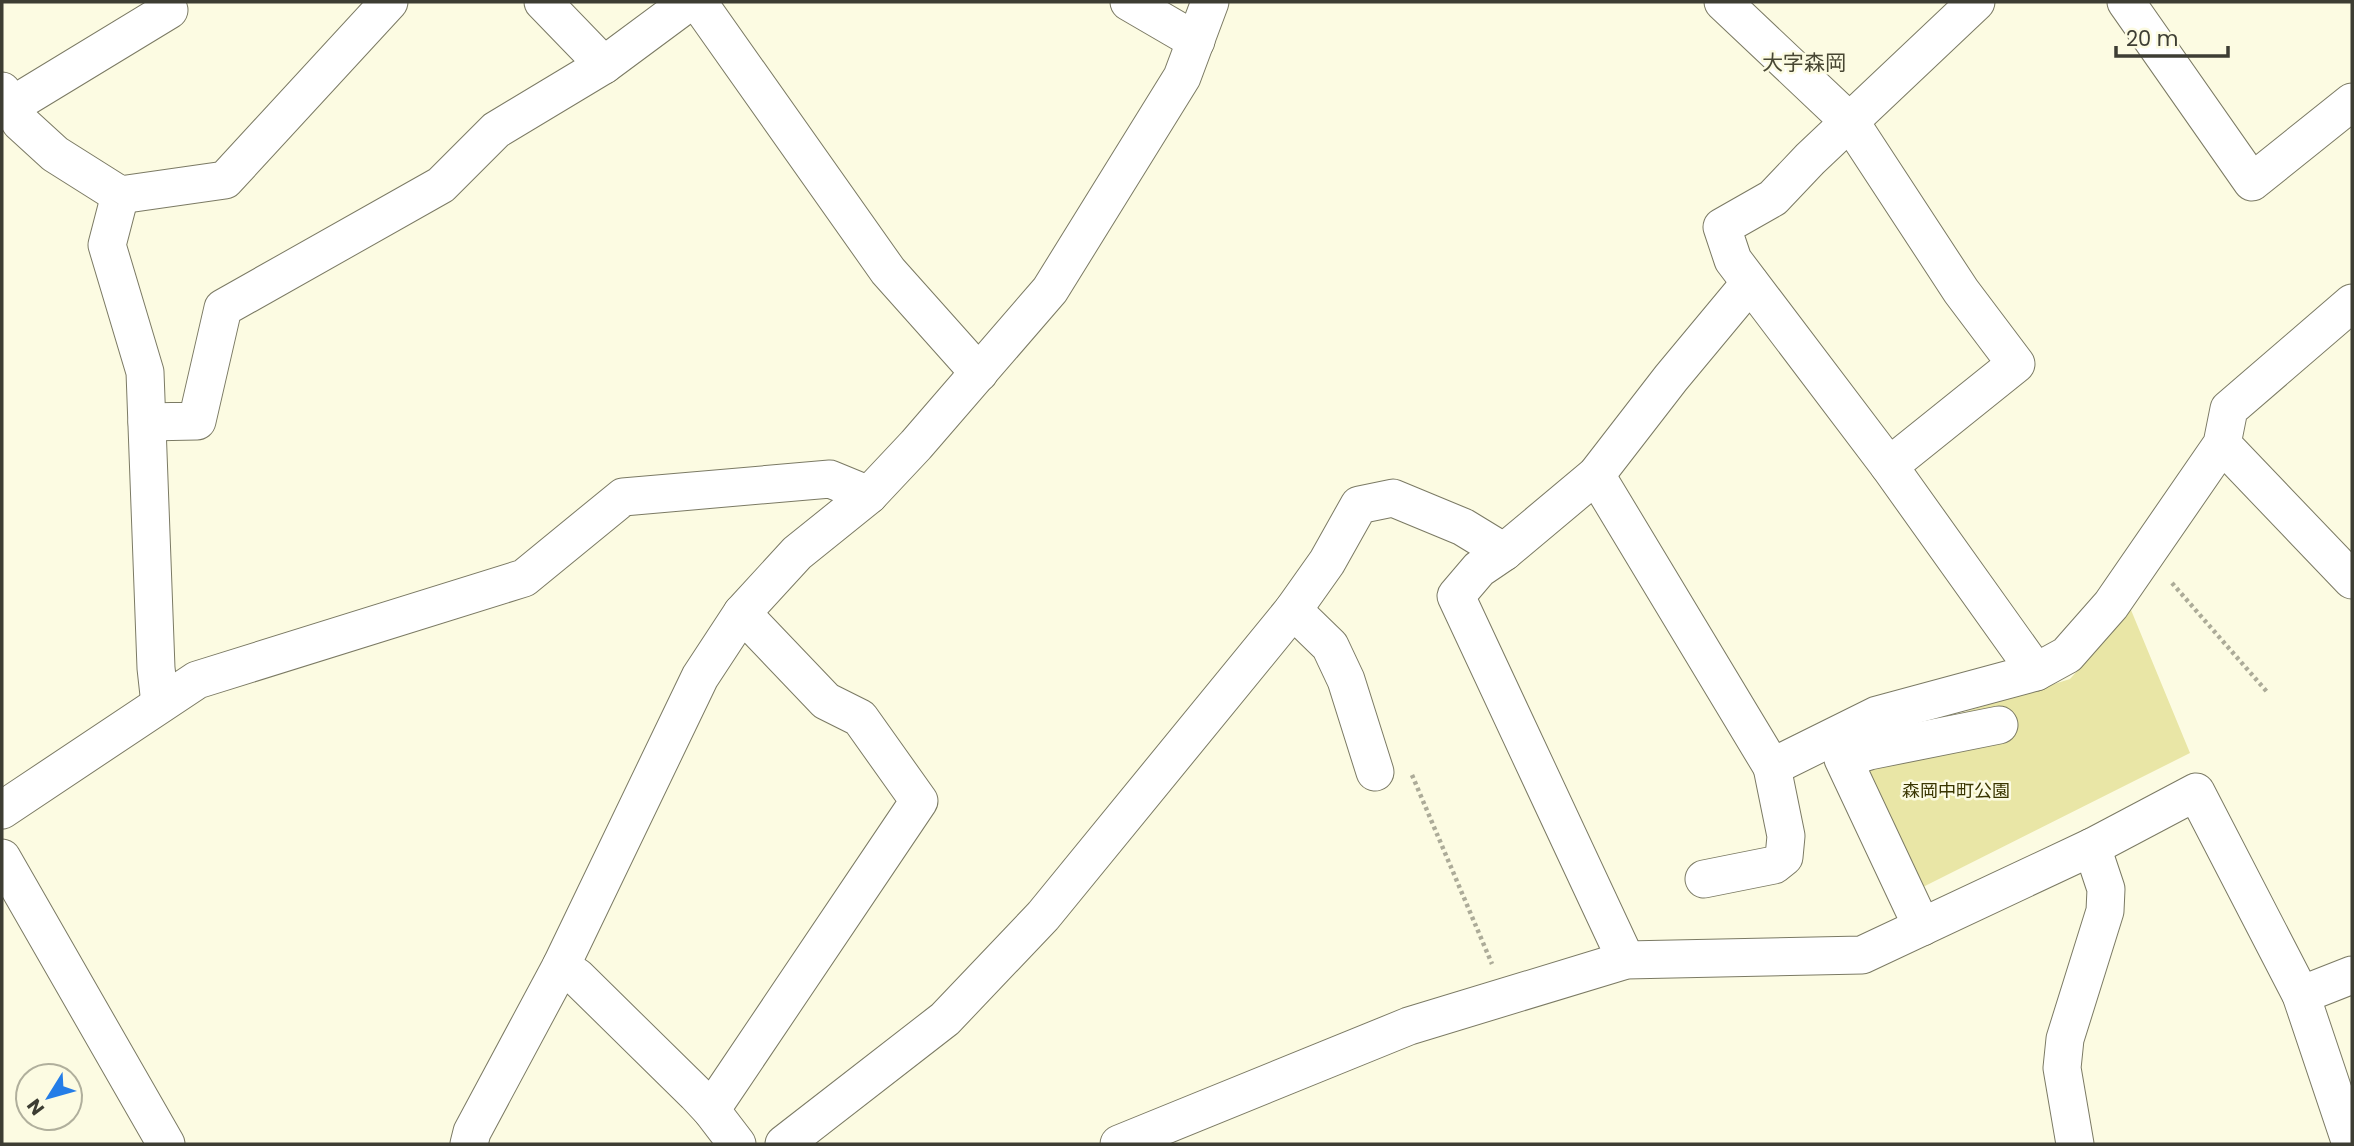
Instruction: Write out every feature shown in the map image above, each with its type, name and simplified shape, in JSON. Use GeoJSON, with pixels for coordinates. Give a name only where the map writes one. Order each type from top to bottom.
{"type":"FeatureCollection","features":[{"type":"Feature","properties":{"kind":"street"},"geometry":{"type":"LineString","coordinates":[[169,10],[6,99],[20,122],[55,154],[120,195],[225,180],[389,2]]}},
{"type":"Feature","properties":{"kind":"street"},"geometry":{"type":"LineString","coordinates":[[543,2],[604,65]]}},
{"type":"Feature","properties":{"kind":"street"},"geometry":{"type":"LineString","coordinates":[[148,422],[198,421],[223,308],[441,185],[496,130],[604,65],[689,2]]}},
{"type":"Feature","properties":{"kind":"street"},"geometry":{"type":"LineString","coordinates":[[698,2],[888,271],[979,373]]}},
{"type":"Feature","properties":{"kind":"street"},"geometry":{"type":"LineString","coordinates":[[1129,2],[1196,41]]}},
{"type":"Feature","properties":{"kind":"street"},"geometry":{"type":"LineString","coordinates":[[469,1144],[472,1132],[561,967],[700,677],[742,613],[797,553],[869,495],[916,445],[1050,290],[1182,77],[1210,2]]}},
{"type":"Feature","properties":{"kind":"street"},"geometry":{"type":"LineString","coordinates":[[1723,2],[1851,123],[1961,291],[2016,364],[1889,466]]}},
{"type":"Feature","properties":{"kind":"street"},"geometry":{"type":"LineString","coordinates":[[1976,2],[1810,159],[1773,198],[1722,227],[1733,260],[1889,466],[2036,673]]}},
{"type":"Feature","properties":{"kind":"street"},"geometry":{"type":"LineString","coordinates":[[2126,2],[2252,182],[2352,102]]}},
{"type":"Feature","properties":{"kind":"street"},"geometry":{"type":"LineString","coordinates":[[120,195],[107,245],[145,372],[156,668],[160,705]]}},
{"type":"Feature","properties":{"kind":"street"},"geometry":{"type":"LineString","coordinates":[[1626,960],[1456,596],[1479,569],[1504,552],[1596,475],[1750,282]]}},
{"type":"Feature","properties":{"kind":"street"},"geometry":{"type":"LineString","coordinates":[[1772,767],[1877,715],[2036,673],[2067,655],[2111,604],[2222,444],[2229,409],[2352,303]]}},
{"type":"Feature","properties":{"kind":"street"},"geometry":{"type":"LineString","coordinates":[[2222,444],[2352,580]]}},
{"type":"Feature","properties":{"kind":"street"},"geometry":{"type":"LineString","coordinates":[[1596,475],[1772,767],[1786,836],[1784,857],[1774,865],[1704,879]]}},
{"type":"Feature","properties":{"kind":"street"},"geometry":{"type":"LineString","coordinates":[[2,810],[197,680],[524,578],[623,497],[830,479],[869,495]]}},
{"type":"Feature","properties":{"kind":"street"},"geometry":{"type":"LineString","coordinates":[[784,1144],[945,1019],[1043,916],[1293,610],[1327,562],[1359,505],[1392,498],[1463,527],[1504,552]]}},
{"type":"Feature","properties":{"kind":"street"},"geometry":{"type":"LineString","coordinates":[[1293,610],[1330,646],[1392,771]]}},
{"type":"Feature","properties":{"kind":"street"},"geometry":{"type":"LineString","coordinates":[[711,1110],[919,801],[860,718],[826,701],[742,613]]}},
{"type":"Feature","properties":{"kind":"street"},"geometry":{"type":"LineString","coordinates":[[1922,927],[1843,759],[1869,751],[1999,725]]}},
{"type":"Feature","properties":{"kind":"street"},"geometry":{"type":"LineString","coordinates":[[1119,1144],[1409,1027],[1626,960],[1862,955],[2092,847],[2196,792],[2301,995],[2351,1144]]}},
{"type":"Feature","properties":{"kind":"street"},"geometry":{"type":"LineString","coordinates":[[2075,1144],[2062,1068],[2065,1039],[2105,911],[2106,889],[2092,847]]}},
{"type":"Feature","properties":{"kind":"street"},"geometry":{"type":"LineString","coordinates":[[2,858],[166,1144]]}},
{"type":"Feature","properties":{"kind":"street"},"geometry":{"type":"LineString","coordinates":[[561,967],[577,977],[711,1110],[737,1144]]}},
{"type":"Feature","properties":{"kind":"street"},"geometry":{"type":"LineString","coordinates":[[2301,995],[2352,975]]}},
{"type":"Feature","properties":{"kind":"path"},"geometry":{"type":"LineString","coordinates":[[2144,556],[2157,566],[2268,694]]}},
{"type":"Feature","properties":{"kind":"path"},"geometry":{"type":"LineString","coordinates":[[1392,771],[1506,997]]}},
{"type":"Feature","properties":{"kind":"green space","name":"森岡中町公園"},"geometry":{"type":"Polygon","coordinates":[[[2131,610],[2190,753],[1917,890],[1859,745],[2070,679],[2131,610]]]}},
{"type":"Feature","properties":{"kind":"district","name":"大字森岡"},"geometry":{"type":"Point","coordinates":[1804,62]}}]}
